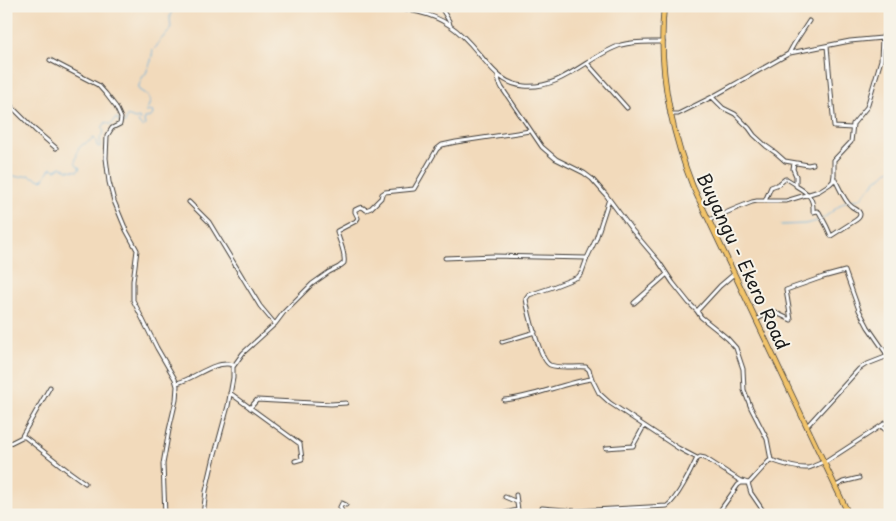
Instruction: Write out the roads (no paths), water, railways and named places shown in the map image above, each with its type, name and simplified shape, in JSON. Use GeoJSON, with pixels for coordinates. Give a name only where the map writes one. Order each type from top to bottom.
{"type":"FeatureCollection","features":[{"type":"Feature","properties":{"kind":"main road","name":"Buyangu - Ekero Road"},"geometry":{"type":"LineString","coordinates":[[664,6],[663,42],[665,76],[670,114],[682,160],[848,515]]}},
{"type":"Feature","properties":{"kind":"street"},"geometry":{"type":"LineString","coordinates":[[375,6],[418,12],[450,25],[498,76],[506,82],[524,86],[537,86],[554,81],[611,49],[624,44],[663,42]]}},
{"type":"Feature","properties":{"kind":"street"},"geometry":{"type":"LineString","coordinates":[[440,6],[450,25]]}},
{"type":"Feature","properties":{"kind":"street"},"geometry":{"type":"LineString","coordinates":[[788,54],[810,21]]}},
{"type":"Feature","properties":{"kind":"street"},"geometry":{"type":"LineString","coordinates":[[709,220],[757,201],[786,201],[823,189],[832,182],[834,162],[851,142],[852,128],[866,109],[881,60],[882,38],[890,26]]}},
{"type":"Feature","properties":{"kind":"street"},"geometry":{"type":"LineString","coordinates":[[670,114],[678,114],[795,51],[878,37],[882,38]]}},
{"type":"Feature","properties":{"kind":"street"},"geometry":{"type":"LineString","coordinates":[[827,46],[834,127],[852,128]]}},
{"type":"Feature","properties":{"kind":"street"},"geometry":{"type":"LineString","coordinates":[[50,60],[98,85],[120,116],[121,123],[112,128],[107,136],[105,146],[109,182],[114,202],[138,254],[133,281],[133,300],[176,383],[176,400],[163,464],[165,515]]}},
{"type":"Feature","properties":{"kind":"street"},"geometry":{"type":"LineString","coordinates":[[587,63],[627,108]]}},
{"type":"Feature","properties":{"kind":"street"},"geometry":{"type":"LineString","coordinates":[[498,76],[502,88],[545,150],[563,163],[588,176],[609,199],[701,317],[728,338],[736,348],[743,369],[745,396],[767,439],[771,460]]}},
{"type":"Feature","properties":{"kind":"street"},"geometry":{"type":"LineString","coordinates":[[712,96],[723,108],[735,114],[766,146],[786,161],[808,165],[813,164]]}},
{"type":"Feature","properties":{"kind":"street"},"geometry":{"type":"LineString","coordinates":[[6,101],[56,148]]}},
{"type":"Feature","properties":{"kind":"street"},"geometry":{"type":"LineString","coordinates":[[203,515],[206,491],[230,393],[233,367],[246,350],[275,324],[284,312],[312,284],[344,263],[344,252],[337,231],[358,218],[355,212],[360,207],[370,210],[385,192],[414,189],[437,149],[442,145],[530,131]]}},
{"type":"Feature","properties":{"kind":"street"},"geometry":{"type":"LineString","coordinates":[[794,163],[795,184]]}},
{"type":"Feature","properties":{"kind":"street"},"geometry":{"type":"LineString","coordinates":[[765,201],[771,187],[787,179],[807,194],[814,206],[813,212],[819,212],[831,236],[859,218],[860,212],[848,203],[834,177]]}},
{"type":"Feature","properties":{"kind":"street"},"geometry":{"type":"LineString","coordinates":[[609,199],[596,239],[578,277],[531,294],[526,298],[542,354],[547,363],[560,367],[586,367],[599,393],[620,410],[678,448],[697,458],[705,458],[739,480],[748,483]]}},
{"type":"Feature","properties":{"kind":"street"},"geometry":{"type":"LineString","coordinates":[[189,202],[208,222],[260,306],[275,324]]}},
{"type":"Feature","properties":{"kind":"street"},"geometry":{"type":"LineString","coordinates":[[445,258],[502,256],[588,258]]}},
{"type":"Feature","properties":{"kind":"street"},"geometry":{"type":"LineString","coordinates":[[756,320],[772,311],[791,320],[786,289],[845,271],[859,310],[868,327],[889,356],[859,369],[807,426]]}},
{"type":"Feature","properties":{"kind":"street"},"geometry":{"type":"LineString","coordinates":[[634,303],[667,274]]}},
{"type":"Feature","properties":{"kind":"street"},"geometry":{"type":"LineString","coordinates":[[697,311],[734,274]]}},
{"type":"Feature","properties":{"kind":"street"},"geometry":{"type":"LineString","coordinates":[[502,342],[535,332]]}},
{"type":"Feature","properties":{"kind":"street"},"geometry":{"type":"LineString","coordinates":[[176,383],[185,381],[219,365],[234,365]]}},
{"type":"Feature","properties":{"kind":"street"},"geometry":{"type":"LineString","coordinates":[[504,400],[536,394],[570,383],[592,379]]}},
{"type":"Feature","properties":{"kind":"street"},"geometry":{"type":"LineString","coordinates":[[22,437],[50,387]]}},
{"type":"Feature","properties":{"kind":"street"},"geometry":{"type":"LineString","coordinates":[[230,393],[300,444],[302,459],[295,461]]}},
{"type":"Feature","properties":{"kind":"street"},"geometry":{"type":"LineString","coordinates":[[250,408],[257,400],[331,404],[346,403]]}},
{"type":"Feature","properties":{"kind":"street"},"geometry":{"type":"LineString","coordinates":[[771,460],[805,468],[824,463],[890,420]]}},
{"type":"Feature","properties":{"kind":"street"},"geometry":{"type":"LineString","coordinates":[[606,448],[632,447],[644,426]]}},
{"type":"Feature","properties":{"kind":"street"},"geometry":{"type":"LineString","coordinates":[[881,426],[886,431],[890,440]]}},
{"type":"Feature","properties":{"kind":"street"},"geometry":{"type":"LineString","coordinates":[[6,444],[22,437],[27,438],[66,470],[85,482]]}},
{"type":"Feature","properties":{"kind":"street"},"geometry":{"type":"LineString","coordinates":[[542,508],[576,511],[668,506],[697,458]]}},
{"type":"Feature","properties":{"kind":"street"},"geometry":{"type":"LineString","coordinates":[[710,515],[719,513],[739,483],[748,483],[771,460]]}},
{"type":"Feature","properties":{"kind":"street"},"geometry":{"type":"LineString","coordinates":[[835,486],[859,478]]}},
{"type":"Feature","properties":{"kind":"street"},"geometry":{"type":"LineString","coordinates":[[748,483],[751,493],[766,515]]}},
{"type":"Feature","properties":{"kind":"street"},"geometry":{"type":"LineString","coordinates":[[501,515],[518,510],[516,496]]}},
{"type":"Feature","properties":{"kind":"street"},"geometry":{"type":"LineString","coordinates":[[505,497],[518,502]]}},
{"type":"Feature","properties":{"kind":"street"},"geometry":{"type":"LineString","coordinates":[[518,502],[523,497]]}},
{"type":"Feature","properties":{"kind":"street"},"geometry":{"type":"LineString","coordinates":[[344,515],[340,507],[342,503],[346,505]]}},
{"type":"Feature","properties":{"kind":"waterway"},"geometry":{"type":"LineString","coordinates":[[122,123],[125,123],[127,116],[135,119],[139,118],[138,122],[142,127],[145,125],[145,118],[151,117],[153,114],[152,111],[146,112],[150,100],[138,88],[151,61],[153,50],[159,41],[171,30],[170,17],[172,9],[170,6]]}},
{"type":"Feature","properties":{"kind":"waterway"},"geometry":{"type":"LineString","coordinates":[[6,175],[18,177],[28,175],[41,180],[44,179],[51,168],[56,170],[61,167],[78,171],[80,168],[76,165],[76,162],[79,148],[94,138],[97,146],[100,147],[100,138],[104,132],[102,128],[106,122],[112,124],[116,118],[119,122]]}},
{"type":"Feature","properties":{"kind":"waterway"},"geometry":{"type":"LineString","coordinates":[[781,225],[805,224],[821,220],[843,203],[860,199],[877,179],[890,169]]}}]}
